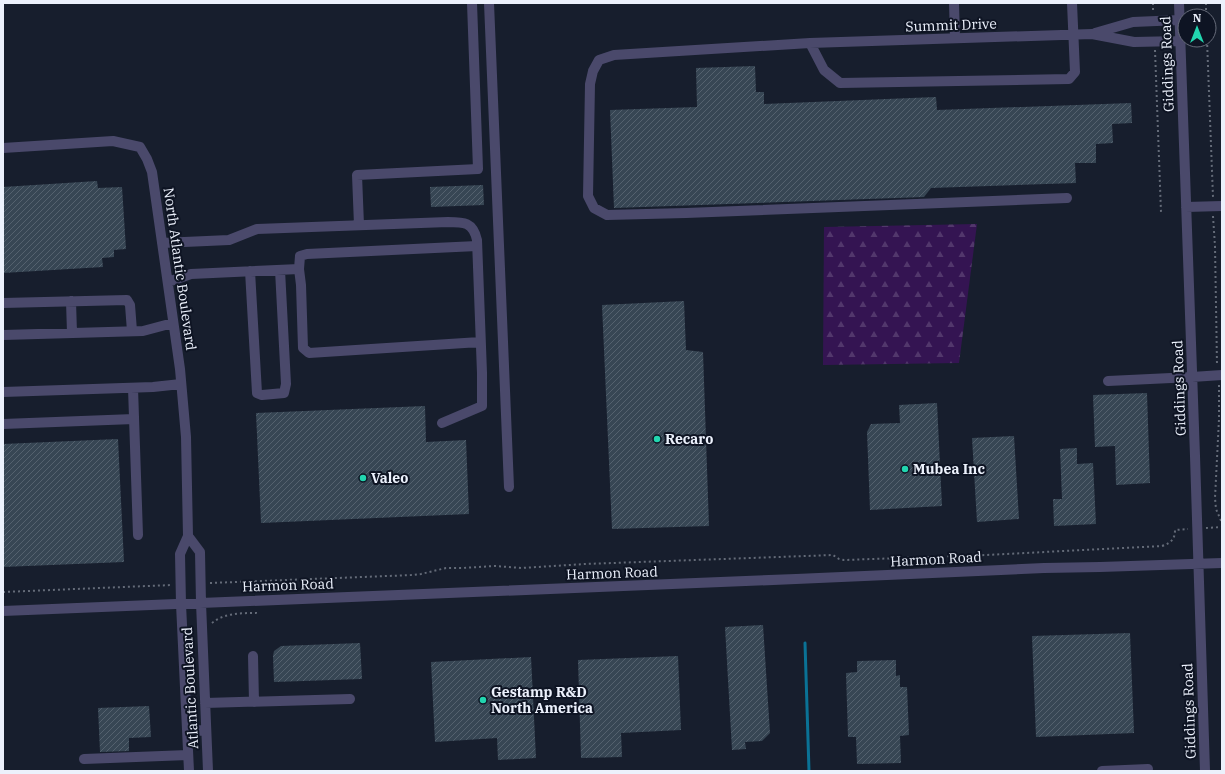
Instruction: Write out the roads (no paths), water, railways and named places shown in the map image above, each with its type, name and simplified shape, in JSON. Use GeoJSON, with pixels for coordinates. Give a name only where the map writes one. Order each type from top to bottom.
{"type":"FeatureCollection","features":[{"type":"Feature","properties":{"kind":"street"},"geometry":{"type":"LineString","coordinates":[[359,225],[356,175],[478,169],[472,3]]}},
{"type":"Feature","properties":{"kind":"street"},"geometry":{"type":"LineString","coordinates":[[489,3],[509,487]]}},
{"type":"Feature","properties":{"kind":"street"},"geometry":{"type":"LineString","coordinates":[[954,3],[955,38]]}},
{"type":"Feature","properties":{"kind":"street"},"geometry":{"type":"LineString","coordinates":[[810,43],[824,70],[840,83],[1069,79],[1075,72],[1072,3]]}},
{"type":"Feature","properties":{"kind":"street","name":"Summit Drive"},"geometry":{"type":"LineString","coordinates":[[1092,34],[1133,22],[1177,20]]}},
{"type":"Feature","properties":{"kind":"street","name":"Summit Drive"},"geometry":{"type":"LineString","coordinates":[[1068,198],[607,215],[594,208],[588,196],[590,84],[593,70],[599,60],[614,55],[810,43],[1073,34],[1092,34],[1134,42],[1177,41]]}},
{"type":"Feature","properties":{"kind":"street","name":"Giddings Road"},"geometry":{"type":"LineString","coordinates":[[1180,48],[1205,771]]}},
{"type":"Feature","properties":{"kind":"street","name":"North Atlantic Boulevard"},"geometry":{"type":"LineString","coordinates":[[3,148],[113,140],[140,147],[147,159],[152,172],[168,282],[186,437],[188,536],[180,554],[181,604]]}},
{"type":"Feature","properties":{"kind":"street"},"geometry":{"type":"LineString","coordinates":[[1186,207],[1218,206]]}},
{"type":"Feature","properties":{"kind":"street"},"geometry":{"type":"LineString","coordinates":[[162,243],[229,240],[257,229],[462,222],[470,225],[475,232],[477,246],[482,406],[442,424]]}},
{"type":"Feature","properties":{"kind":"street"},"geometry":{"type":"LineString","coordinates":[[477,246],[307,254],[300,256],[299,269],[303,348],[309,353],[480,342]]}},
{"type":"Feature","properties":{"kind":"street"},"geometry":{"type":"LineString","coordinates":[[168,282],[191,274],[299,269]]}},
{"type":"Feature","properties":{"kind":"street"},"geometry":{"type":"LineString","coordinates":[[250,271],[257,393],[262,395],[284,393],[286,384],[280,270]]}},
{"type":"Feature","properties":{"kind":"street"},"geometry":{"type":"LineString","coordinates":[[3,303],[127,300],[130,305],[132,331]]}},
{"type":"Feature","properties":{"kind":"street"},"geometry":{"type":"LineString","coordinates":[[71,301],[72,333]]}},
{"type":"Feature","properties":{"kind":"street"},"geometry":{"type":"LineString","coordinates":[[3,334],[143,331],[173,323]]}},
{"type":"Feature","properties":{"kind":"street"},"geometry":{"type":"LineString","coordinates":[[1108,381],[1220,375]]}},
{"type":"Feature","properties":{"kind":"street"},"geometry":{"type":"LineString","coordinates":[[3,392],[133,388],[181,384]]}},
{"type":"Feature","properties":{"kind":"street"},"geometry":{"type":"LineString","coordinates":[[133,388],[138,535]]}},
{"type":"Feature","properties":{"kind":"street"},"geometry":{"type":"LineString","coordinates":[[3,424],[134,419]]}},
{"type":"Feature","properties":{"kind":"street"},"geometry":{"type":"LineString","coordinates":[[188,536],[200,552],[201,603]]}},
{"type":"Feature","properties":{"kind":"street","name":"Harmon Road"},"geometry":{"type":"LineString","coordinates":[[3,611],[1044,568],[1222,563]]}},
{"type":"Feature","properties":{"kind":"street","name":"Atlantic Boulevard"},"geometry":{"type":"LineString","coordinates":[[201,603],[208,771]]}},
{"type":"Feature","properties":{"kind":"street","name":"Atlantic Boulevard"},"geometry":{"type":"LineString","coordinates":[[181,604],[188,771]]}},
{"type":"Feature","properties":{"kind":"street"},"geometry":{"type":"LineString","coordinates":[[253,656],[254,702]]}},
{"type":"Feature","properties":{"kind":"street"},"geometry":{"type":"LineString","coordinates":[[205,703],[350,699]]}},
{"type":"Feature","properties":{"kind":"street"},"geometry":{"type":"LineString","coordinates":[[187,731],[206,730]]}},
{"type":"Feature","properties":{"kind":"street"},"geometry":{"type":"LineString","coordinates":[[84,759],[188,755]]}},
{"type":"Feature","properties":{"kind":"street"},"geometry":{"type":"LineString","coordinates":[[1102,771],[1148,769]]}},
{"type":"Feature","properties":{"kind":"waterway"},"geometry":{"type":"LineString","coordinates":[[805,643],[809,771]]}},
{"type":"Feature","properties":{"kind":"place","name":"Recaro"},"geometry":{"type":"Point","coordinates":[657,439]}},
{"type":"Feature","properties":{"kind":"place","name":"Mubea Inc"},"geometry":{"type":"Point","coordinates":[905,469]}},
{"type":"Feature","properties":{"kind":"place","name":"Valeo"},"geometry":{"type":"Point","coordinates":[363,478]}},
{"type":"Feature","properties":{"kind":"place","name":"Gestamp R&D North America"},"geometry":{"type":"Point","coordinates":[483,700]}}]}
